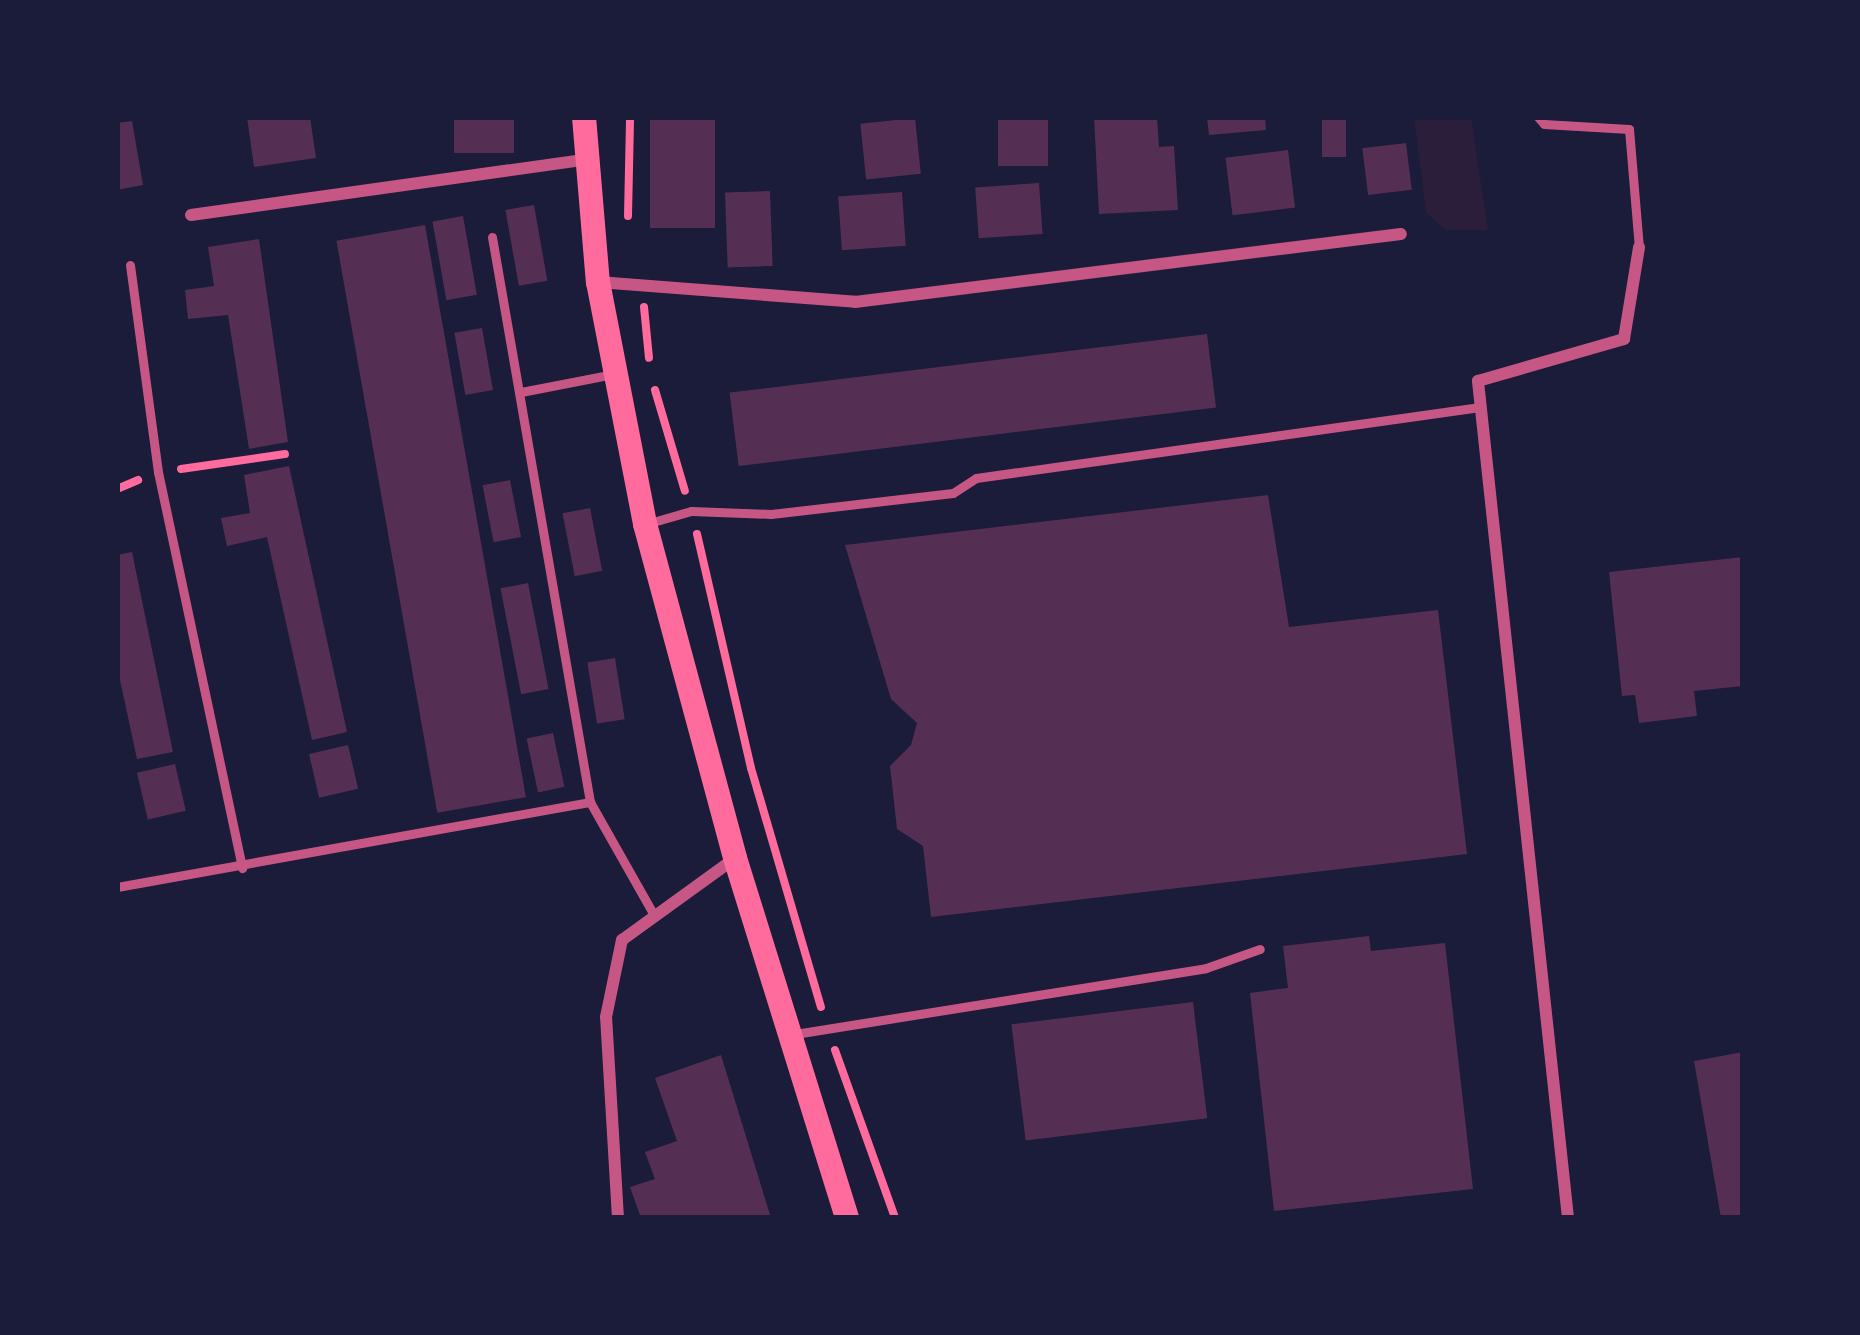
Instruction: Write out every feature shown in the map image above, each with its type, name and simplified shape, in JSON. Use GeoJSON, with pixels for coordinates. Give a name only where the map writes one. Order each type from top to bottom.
{"type":"FeatureCollection","features":[{"type":"Feature","properties":{"kind":"main road"},"geometry":{"type":"LineString","coordinates":[[584,117],[598,281],[645,524],[735,858],[847,1218]]}},
{"type":"Feature","properties":{"kind":"street"},"geometry":{"type":"LineString","coordinates":[[191,214],[587,159]]}},
{"type":"Feature","properties":{"kind":"street"},"geometry":{"type":"LineString","coordinates":[[598,281],[854,302],[1401,234]]}},
{"type":"Feature","properties":{"kind":"street"},"geometry":{"type":"LineString","coordinates":[[1568,1218],[1478,381],[1624,339],[1639,247]]}},
{"type":"Feature","properties":{"kind":"street"},"geometry":{"type":"LineString","coordinates":[[618,1218],[606,1017],[622,940],[735,858]]}},
{"type":"Feature","properties":{"kind":"lane"},"geometry":{"type":"LineString","coordinates":[[1538,117],[1544,124],[1630,129],[1639,247]]}},
{"type":"Feature","properties":{"kind":"lane"},"geometry":{"type":"LineString","coordinates":[[492,237],[590,802],[655,916]]}},
{"type":"Feature","properties":{"kind":"lane"},"geometry":{"type":"LineString","coordinates":[[130,266],[158,472],[242,868]]}},
{"type":"Feature","properties":{"kind":"lane"},"geometry":{"type":"LineString","coordinates":[[520,392],[614,374]]}},
{"type":"Feature","properties":{"kind":"lane"},"geometry":{"type":"LineString","coordinates":[[645,524],[691,511],[771,514],[953,493],[976,478],[1480,407]]}},
{"type":"Feature","properties":{"kind":"lane"},"geometry":{"type":"LineString","coordinates":[[117,887],[590,802]]}},
{"type":"Feature","properties":{"kind":"lane"},"geometry":{"type":"LineString","coordinates":[[790,1034],[1206,968],[1260,949]]}},
{"type":"Feature","properties":{"kind":"path"},"geometry":{"type":"LineString","coordinates":[[629,234],[630,117]]}},
{"type":"Feature","properties":{"kind":"path"},"geometry":{"type":"LineString","coordinates":[[644,298],[651,373],[691,511],[752,768],[827,1030],[895,1218]]}},
{"type":"Feature","properties":{"kind":"path"},"geometry":{"type":"LineString","coordinates":[[117,488],[158,472],[285,454]]}},
{"type":"Feature","properties":{"kind":"shaded area"},"geometry":{"type":"Polygon","coordinates":[[[1414,117],[1471,117],[1488,230],[1446,230],[1426,213],[1414,117]]]}},
{"type":"Feature","properties":{"kind":"building"},"geometry":{"type":"Polygon","coordinates":[[[247,117],[310,117],[316,158],[254,167],[247,117]]]}},
{"type":"Feature","properties":{"kind":"building"},"geometry":{"type":"Polygon","coordinates":[[[454,117],[514,117],[514,153],[454,153],[454,117]]]}},
{"type":"Feature","properties":{"kind":"building"},"geometry":{"type":"Polygon","coordinates":[[[650,117],[715,117],[715,228],[650,228],[650,117]]]}},
{"type":"Feature","properties":{"kind":"building"},"geometry":{"type":"Polygon","coordinates":[[[998,117],[1048,117],[1048,166],[998,166],[998,117]]]}},
{"type":"Feature","properties":{"kind":"building"},"geometry":{"type":"Polygon","coordinates":[[[1094,117],[1157,117],[1159,147],[1174,146],[1178,210],[1099,214],[1094,117]]]}},
{"type":"Feature","properties":{"kind":"building"},"geometry":{"type":"Polygon","coordinates":[[[1207,117],[1265,117],[1266,130],[1209,135],[1207,117]]]}},
{"type":"Feature","properties":{"kind":"building"},"geometry":{"type":"Polygon","coordinates":[[[1322,117],[1346,117],[1346,157],[1322,157],[1322,117]]]}},
{"type":"Feature","properties":{"kind":"building"},"geometry":{"type":"Polygon","coordinates":[[[915,118],[921,174],[866,179],[860,124],[915,118]]]}},
{"type":"Feature","properties":{"kind":"building"},"geometry":{"type":"Polygon","coordinates":[[[132,121],[143,185],[117,190],[117,123],[132,121]]]}},
{"type":"Feature","properties":{"kind":"building"},"geometry":{"type":"Polygon","coordinates":[[[1406,143],[1412,190],[1368,195],[1362,148],[1406,143]]]}},
{"type":"Feature","properties":{"kind":"building"},"geometry":{"type":"Polygon","coordinates":[[[1288,150],[1295,208],[1233,215],[1225,158],[1288,150]]]}},
{"type":"Feature","properties":{"kind":"building"},"geometry":{"type":"Polygon","coordinates":[[[1039,183],[1043,234],[979,238],[975,187],[1039,183]]]}},
{"type":"Feature","properties":{"kind":"building"},"geometry":{"type":"Polygon","coordinates":[[[770,191],[773,266],[728,268],[725,193],[770,191]]]}},
{"type":"Feature","properties":{"kind":"building"},"geometry":{"type":"Polygon","coordinates":[[[902,192],[906,246],[842,250],[838,196],[902,192]]]}},
{"type":"Feature","properties":{"kind":"building"},"geometry":{"type":"Polygon","coordinates":[[[534,205],[547,281],[519,286],[505,210],[534,205]]]}},
{"type":"Feature","properties":{"kind":"building"},"geometry":{"type":"Polygon","coordinates":[[[463,216],[477,295],[446,300],[432,221],[463,216]]]}},
{"type":"Feature","properties":{"kind":"building"},"geometry":{"type":"Polygon","coordinates":[[[425,225],[526,797],[437,813],[336,241],[425,225]]]}},
{"type":"Feature","properties":{"kind":"building"},"geometry":{"type":"Polygon","coordinates":[[[259,239],[288,442],[249,449],[228,315],[188,319],[185,290],[214,286],[208,247],[259,239]]]}},
{"type":"Feature","properties":{"kind":"building"},"geometry":{"type":"Polygon","coordinates":[[[482,328],[493,390],[465,395],[454,333],[482,328]]]}},
{"type":"Feature","properties":{"kind":"building"},"geometry":{"type":"Polygon","coordinates":[[[1207,334],[1216,407],[739,466],[730,393],[1207,334]]]}},
{"type":"Feature","properties":{"kind":"building"},"geometry":{"type":"Polygon","coordinates":[[[289,466],[347,732],[312,740],[267,537],[227,546],[221,518],[250,513],[244,475],[289,466]]]}},
{"type":"Feature","properties":{"kind":"building"},"geometry":{"type":"Polygon","coordinates":[[[510,480],[521,537],[494,542],[483,485],[510,480]]]}},
{"type":"Feature","properties":{"kind":"building"},"geometry":{"type":"Polygon","coordinates":[[[1268,495],[1289,627],[1438,610],[1467,854],[931,917],[923,846],[897,829],[890,766],[911,745],[917,723],[891,699],[845,545],[1268,495]]]}},
{"type":"Feature","properties":{"kind":"building"},"geometry":{"type":"Polygon","coordinates":[[[590,508],[602,571],[575,576],[563,513],[590,508]]]}},
{"type":"Feature","properties":{"kind":"building"},"geometry":{"type":"Polygon","coordinates":[[[132,552],[173,752],[137,759],[117,666],[117,555],[132,552]]]}},
{"type":"Feature","properties":{"kind":"building"},"geometry":{"type":"Polygon","coordinates":[[[1743,557],[1743,686],[1694,691],[1697,716],[1639,723],[1635,695],[1622,696],[1609,572],[1743,557]]]}},
{"type":"Feature","properties":{"kind":"building"},"geometry":{"type":"Polygon","coordinates":[[[528,583],[549,689],[521,694],[501,588],[528,583]]]}},
{"type":"Feature","properties":{"kind":"building"},"geometry":{"type":"Polygon","coordinates":[[[615,658],[625,719],[597,724],[587,662],[615,658]]]}},
{"type":"Feature","properties":{"kind":"building"},"geometry":{"type":"Polygon","coordinates":[[[553,733],[564,787],[538,792],[527,739],[553,733]]]}},
{"type":"Feature","properties":{"kind":"building"},"geometry":{"type":"Polygon","coordinates":[[[348,745],[358,789],[319,798],[309,754],[348,745]]]}},
{"type":"Feature","properties":{"kind":"building"},"geometry":{"type":"Polygon","coordinates":[[[175,764],[186,811],[148,820],[137,773],[175,764]]]}},
{"type":"Feature","properties":{"kind":"building"},"geometry":{"type":"Polygon","coordinates":[[[1369,936],[1371,951],[1445,943],[1473,1189],[1274,1211],[1250,993],[1288,988],[1283,946],[1369,936]]]}},
{"type":"Feature","properties":{"kind":"building"},"geometry":{"type":"Polygon","coordinates":[[[1193,1002],[1207,1118],[1026,1140],[1011,1024],[1193,1002]]]}},
{"type":"Feature","properties":{"kind":"building"},"geometry":{"type":"Polygon","coordinates":[[[1743,1052],[1743,1218],[1721,1218],[1694,1061],[1743,1052]]]}},
{"type":"Feature","properties":{"kind":"building"},"geometry":{"type":"Polygon","coordinates":[[[721,1055],[771,1218],[641,1218],[630,1187],[655,1179],[645,1152],[677,1141],[655,1078],[721,1055]]]}}]}
